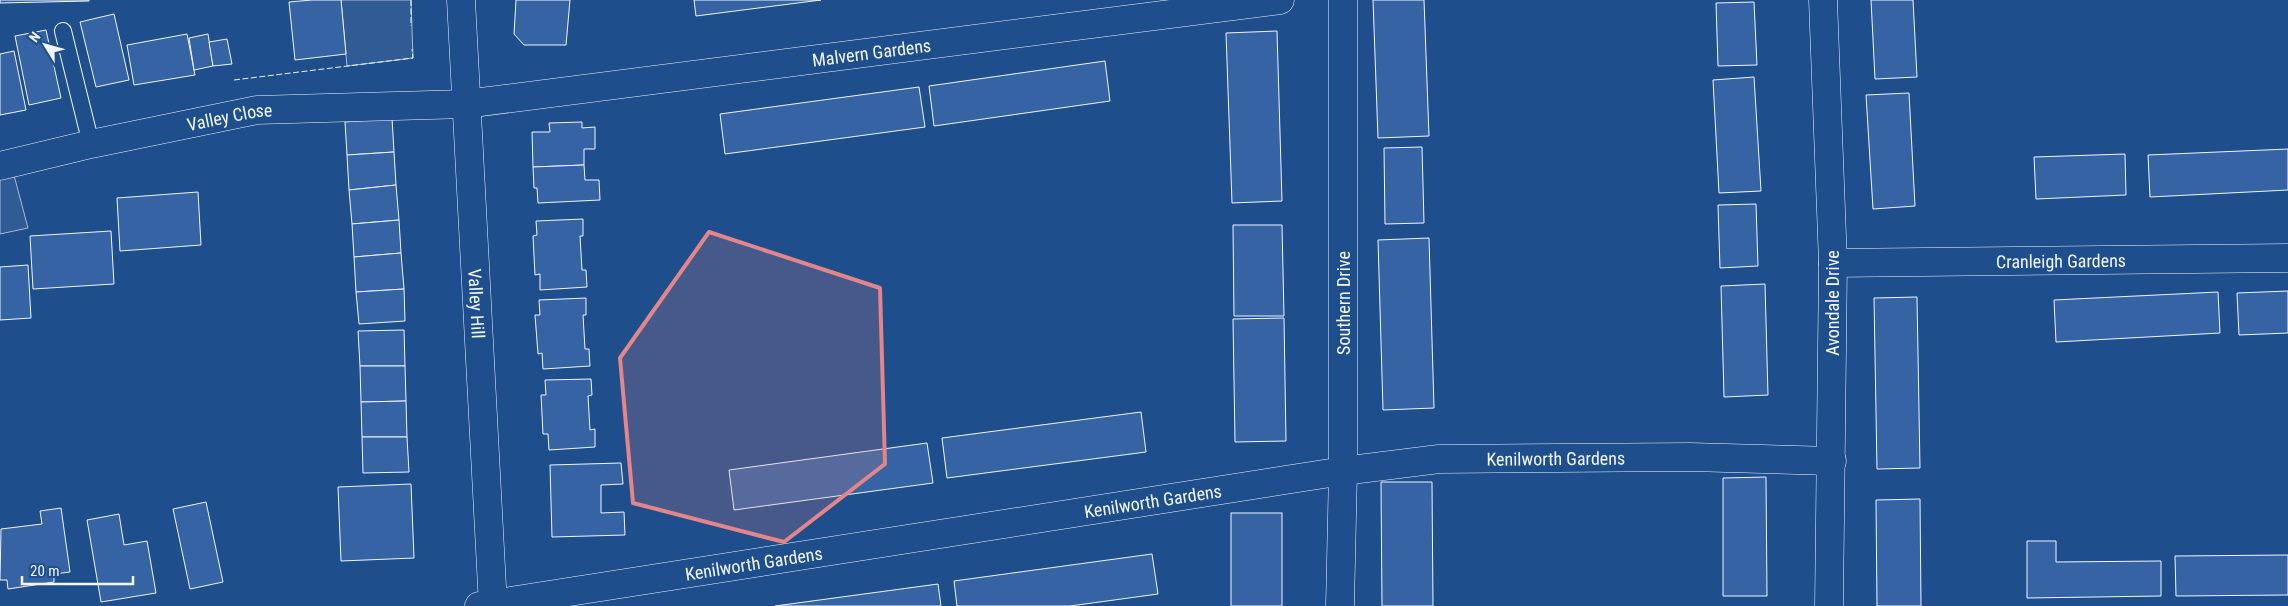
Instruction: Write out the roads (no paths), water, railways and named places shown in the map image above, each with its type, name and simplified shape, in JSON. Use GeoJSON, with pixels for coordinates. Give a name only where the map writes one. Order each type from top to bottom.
{"type":"FeatureCollection","features":[{"type":"Feature","properties":{"kind":"street","name":"Valley Hill"},"geometry":{"type":"LineString","coordinates":[[461,0],[488,605]]}},
{"type":"Feature","properties":{"kind":"street","name":"Malvern Gardens"},"geometry":{"type":"LineString","coordinates":[[465,104],[1280,0]]}},
{"type":"Feature","properties":{"kind":"street","name":"Southern Drive"},"geometry":{"type":"LineString","coordinates":[[1340,606],[1343,471],[1343,0]]}},
{"type":"Feature","properties":{"kind":"street","name":"Avondale Drive"},"geometry":{"type":"LineString","coordinates":[[1823,0],[1833,263],[1829,606]]}},
{"type":"Feature","properties":{"kind":"street","name":"Valley Close"},"geometry":{"type":"LineString","coordinates":[[0,166],[91,144],[257,110],[465,104]]}},
{"type":"Feature","properties":{"kind":"street","name":"Cranleigh Gardens"},"geometry":{"type":"LineString","coordinates":[[1833,263],[2288,258]]}},
{"type":"Feature","properties":{"kind":"street","name":"Kenilworth Gardens"},"geometry":{"type":"LineString","coordinates":[[488,605],[1343,471],[1439,459],[1690,457],[1832,462]]}},
{"type":"Feature","properties":{"kind":"lane"},"geometry":{"type":"LineString","coordinates":[[63,31],[91,144]]}}]}
